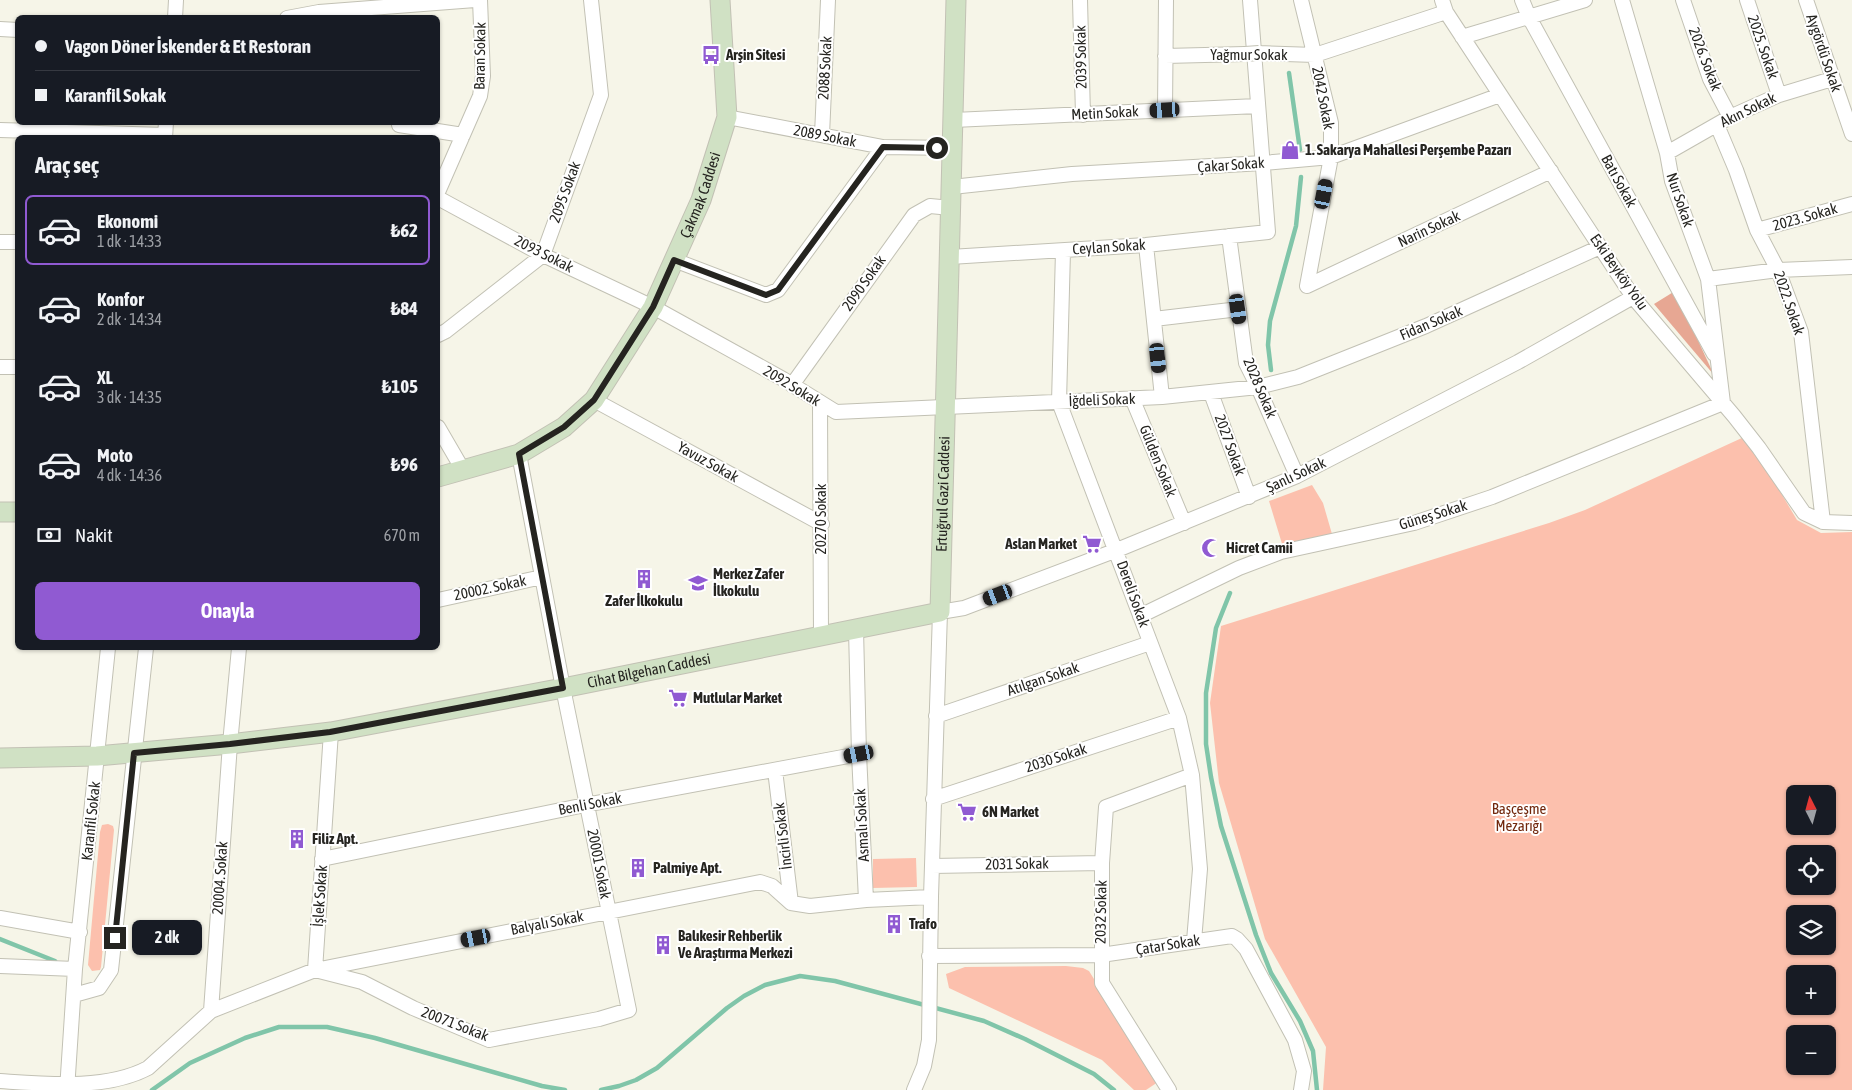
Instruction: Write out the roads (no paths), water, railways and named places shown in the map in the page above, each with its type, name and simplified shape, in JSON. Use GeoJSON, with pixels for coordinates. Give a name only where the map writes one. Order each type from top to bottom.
{"type":"FeatureCollection","features":[{"type":"Feature","properties":{"kind":"main road","name":"Çakmak Caddesi"},"geometry":{"type":"LineString","coordinates":[[440,476],[519,454],[564,427],[594,400],[653,307],[701,200],[727,117],[720,0]]}},
{"type":"Feature","properties":{"kind":"main road","name":"Ertuğrul Gazi Caddesi"},"geometry":{"type":"LineString","coordinates":[[940,612],[956,0]]}},
{"type":"Feature","properties":{"kind":"main road"},"geometry":{"type":"LineString","coordinates":[[0,512],[15,512]]}},
{"type":"Feature","properties":{"kind":"main road","name":"Cihat Bilgehan Caddesi"},"geometry":{"type":"LineString","coordinates":[[0,758],[98,756],[230,744],[330,732],[563,688],[940,612]]}},
{"type":"Feature","properties":{"kind":"street"},"geometry":{"type":"LineString","coordinates":[[175,15],[176,0]]}},
{"type":"Feature","properties":{"kind":"street"},"geometry":{"type":"LineString","coordinates":[[303,15],[319,12],[475,0]]}},
{"type":"Feature","properties":{"kind":"street","name":"Baran Sokak"},"geometry":{"type":"LineString","coordinates":[[440,187],[480,96],[483,76],[480,0]]}},
{"type":"Feature","properties":{"kind":"street","name":"2095 Sokak"},"geometry":{"type":"LineString","coordinates":[[542,255],[601,95],[591,0]]}},
{"type":"Feature","properties":{"kind":"street","name":"2088 Sokak"},"geometry":{"type":"LineString","coordinates":[[822,135],[828,0]]}},
{"type":"Feature","properties":{"kind":"street","name":"2039 Sokak"},"geometry":{"type":"LineString","coordinates":[[1080,0],[1082,115]]}},
{"type":"Feature","properties":{"kind":"street"},"geometry":{"type":"LineString","coordinates":[[1165,110],[1166,0]]}},
{"type":"Feature","properties":{"kind":"street"},"geometry":{"type":"LineString","coordinates":[[1250,0],[1263,163]]}},
{"type":"Feature","properties":{"kind":"street","name":"2042 Sokak"},"geometry":{"type":"LineString","coordinates":[[1301,0],[1331,123],[1331,157],[1307,286]]}},
{"type":"Feature","properties":{"kind":"street","name":"Batı Sokak"},"geometry":{"type":"LineString","coordinates":[[1522,0],[1529,17],[1718,361]]}},
{"type":"Feature","properties":{"kind":"street"},"geometry":{"type":"LineString","coordinates":[[1462,37],[1585,0]]}},
{"type":"Feature","properties":{"kind":"street","name":"Nur Sokak"},"geometry":{"type":"LineString","coordinates":[[1622,0],[1667,153],[1672,181],[1708,279],[1723,402]]}},
{"type":"Feature","properties":{"kind":"street","name":"2026. Sokak"},"geometry":{"type":"LineString","coordinates":[[1684,0],[1710,79],[1730,117]]}},
{"type":"Feature","properties":{"kind":"street","name":"2025. Sokak"},"geometry":{"type":"LineString","coordinates":[[1747,0],[1779,95]]}},
{"type":"Feature","properties":{"kind":"street","name":"Aygördü Sokak"},"geometry":{"type":"LineString","coordinates":[[1806,0],[1852,134]]}},
{"type":"Feature","properties":{"kind":"street","name":"Yağmur Sokak"},"geometry":{"type":"LineString","coordinates":[[1165,56],[1315,55],[1444,6]]}},
{"type":"Feature","properties":{"kind":"street","name":"Eski Beyköy Yolu"},"geometry":{"type":"LineString","coordinates":[[1444,6],[1462,37],[1633,297],[1723,402],[1759,448],[1804,513],[1823,522]]}},
{"type":"Feature","properties":{"kind":"street"},"geometry":{"type":"LineString","coordinates":[[0,29],[15,30]]}},
{"type":"Feature","properties":{"kind":"street","name":"Akın Sokak"},"geometry":{"type":"LineString","coordinates":[[1667,153],[1730,117],[1779,95],[1832,79]]}},
{"type":"Feature","properties":{"kind":"street","name":"Çakar Sokak"},"geometry":{"type":"LineString","coordinates":[[952,187],[1072,174],[1263,163],[1331,157],[1500,95]]}},
{"type":"Feature","properties":{"kind":"street","name":"Metin Sokak"},"geometry":{"type":"LineString","coordinates":[[954,120],[1257,106]]}},
{"type":"Feature","properties":{"kind":"street","name":"2089 Sokak"},"geometry":{"type":"LineString","coordinates":[[727,117],[883,147],[953,148]]}},
{"type":"Feature","properties":{"kind":"street"},"geometry":{"type":"LineString","coordinates":[[398,125],[463,135]]}},
{"type":"Feature","properties":{"kind":"street","name":"2022. Sokak"},"geometry":{"type":"LineString","coordinates":[[1717,125],[1736,170],[1757,230],[1778,270],[1801,332],[1823,522]]}},
{"type":"Feature","properties":{"kind":"street"},"geometry":{"type":"LineString","coordinates":[[0,130],[166,132]]}},
{"type":"Feature","properties":{"kind":"street"},"geometry":{"type":"LineString","coordinates":[[674,260],[766,295],[778,290],[883,147]]}},
{"type":"Feature","properties":{"kind":"street","name":"Ceylan Sokak"},"geometry":{"type":"LineString","coordinates":[[950,257],[1146,245],[1268,232],[1263,163]]}},
{"type":"Feature","properties":{"kind":"street","name":"Narin Sokak"},"geometry":{"type":"LineString","coordinates":[[1307,286],[1551,172]]}},
{"type":"Feature","properties":{"kind":"street","name":"2093 Sokak"},"geometry":{"type":"LineString","coordinates":[[440,199],[542,255],[653,307]]}},
{"type":"Feature","properties":{"kind":"street","name":"2023. Sokak"},"geometry":{"type":"LineString","coordinates":[[1757,230],[1852,204]]}},
{"type":"Feature","properties":{"kind":"street","name":"2090 Sokak"},"geometry":{"type":"LineString","coordinates":[[792,385],[914,214],[930,206],[951,208]]}},
{"type":"Feature","properties":{"kind":"street","name":"2028 Sokak"},"geometry":{"type":"LineString","coordinates":[[1229,236],[1246,363],[1297,476]]}},
{"type":"Feature","properties":{"kind":"street"},"geometry":{"type":"LineString","coordinates":[[0,242],[15,242]]}},
{"type":"Feature","properties":{"kind":"street"},"geometry":{"type":"LineString","coordinates":[[1146,245],[1162,397]]}},
{"type":"Feature","properties":{"kind":"street","name":"Fidan Sokak"},"geometry":{"type":"LineString","coordinates":[[1258,387],[1298,377],[1417,330],[1600,247]]}},
{"type":"Feature","properties":{"kind":"street","name":"Dereli Sokak"},"geometry":{"type":"LineString","coordinates":[[1063,251],[1059,402],[1180,718],[1192,775],[1200,869],[1194,941]]}},
{"type":"Feature","properties":{"kind":"street"},"geometry":{"type":"LineString","coordinates":[[440,334],[542,255]]}},
{"type":"Feature","properties":{"kind":"street"},"geometry":{"type":"LineString","coordinates":[[1708,279],[1778,270],[1852,267]]}},
{"type":"Feature","properties":{"kind":"street","name":"Şanlı Sokak"},"geometry":{"type":"LineString","coordinates":[[940,612],[964,608],[1117,550],[1297,476],[1518,362],[1633,297]]}},
{"type":"Feature","properties":{"kind":"street","name":"2092 Sokak"},"geometry":{"type":"LineString","coordinates":[[653,307],[792,385],[836,412],[945,406]]}},
{"type":"Feature","properties":{"kind":"street"},"geometry":{"type":"LineString","coordinates":[[1154,320],[1238,309]]}},
{"type":"Feature","properties":{"kind":"street"},"geometry":{"type":"LineString","coordinates":[[0,367],[15,367]]}},
{"type":"Feature","properties":{"kind":"street","name":"İğdeli Sokak"},"geometry":{"type":"LineString","coordinates":[[945,406],[1162,397],[1258,387]]}},
{"type":"Feature","properties":{"kind":"street","name":"2027 Sokak"},"geometry":{"type":"LineString","coordinates":[[1211,393],[1249,497]]}},
{"type":"Feature","properties":{"kind":"street","name":"Gülden Sokak"},"geometry":{"type":"LineString","coordinates":[[1132,398],[1184,523]]}},
{"type":"Feature","properties":{"kind":"street","name":"Yavuz Sokak"},"geometry":{"type":"LineString","coordinates":[[594,400],[822,524]]}},
{"type":"Feature","properties":{"kind":"street","name":"Güneş Sokak"},"geometry":{"type":"LineString","coordinates":[[1140,616],[1239,568],[1280,552],[1414,523],[1492,497],[1723,402]]}},
{"type":"Feature","properties":{"kind":"street","name":"20270 Sokak"},"geometry":{"type":"LineString","coordinates":[[820,403],[822,524],[820,636]]}},
{"type":"Feature","properties":{"kind":"street"},"geometry":{"type":"LineString","coordinates":[[440,431],[463,470]]}},
{"type":"Feature","properties":{"kind":"street","name":"20001 Sokak"},"geometry":{"type":"LineString","coordinates":[[519,454],[563,688],[629,1010]]}},
{"type":"Feature","properties":{"kind":"street"},"geometry":{"type":"LineString","coordinates":[[1823,522],[1852,523]]}},
{"type":"Feature","properties":{"kind":"street","name":"20002. Sokak"},"geometry":{"type":"LineString","coordinates":[[440,600],[542,577]]}},
{"type":"Feature","properties":{"kind":"street","name":"Ertuğrul Gazi Caddesi"},"geometry":{"type":"LineString","coordinates":[[914,1090],[924,1066],[929,1040],[933,799],[940,612]]}},
{"type":"Feature","properties":{"kind":"street","name":"Asmalı Sokak"},"geometry":{"type":"LineString","coordinates":[[856,629],[859,754],[866,900]]}},
{"type":"Feature","properties":{"kind":"street","name":"Atılgan Sokak"},"geometry":{"type":"LineString","coordinates":[[936,716],[1150,643]]}},
{"type":"Feature","properties":{"kind":"street","name":"Karanfil Sokak"},"geometry":{"type":"LineString","coordinates":[[68,1088],[76,969],[108,650]]}},
{"type":"Feature","properties":{"kind":"street"},"geometry":{"type":"LineString","coordinates":[[74,995],[99,988],[111,970],[146,650]]}},
{"type":"Feature","properties":{"kind":"street","name":"20004. Sokak"},"geometry":{"type":"LineString","coordinates":[[211,1011],[230,744],[240,650]]}},
{"type":"Feature","properties":{"kind":"street","name":"2030 Sokak"},"geometry":{"type":"LineString","coordinates":[[933,799],[1180,718]]}},
{"type":"Feature","properties":{"kind":"street","name":"İşlek Sokak"},"geometry":{"type":"LineString","coordinates":[[315,970],[330,732]]}},
{"type":"Feature","properties":{"kind":"street","name":"Benli Sokak"},"geometry":{"type":"LineString","coordinates":[[322,859],[587,805],[859,754]]}},
{"type":"Feature","properties":{"kind":"street","name":"İncirli Sokak"},"geometry":{"type":"LineString","coordinates":[[775,770],[791,902]]}},
{"type":"Feature","properties":{"kind":"street","name":"2032 Sokak"},"geometry":{"type":"LineString","coordinates":[[1169,1090],[1102,983],[1102,863],[1106,806],[1192,775]]}},
{"type":"Feature","properties":{"kind":"street","name":"2031 Sokak"},"geometry":{"type":"LineString","coordinates":[[932,866],[1102,863]]}},
{"type":"Feature","properties":{"kind":"street","name":"Balyalı Sokak"},"geometry":{"type":"LineString","coordinates":[[0,1081],[68,1088],[136,1074],[148,1068],[211,1011],[315,970],[760,882],[772,886],[791,902]]}},
{"type":"Feature","properties":{"kind":"street"},"geometry":{"type":"LineString","coordinates":[[791,902],[810,906],[931,896]]}},
{"type":"Feature","properties":{"kind":"street"},"geometry":{"type":"LineString","coordinates":[[0,918],[80,932]]}},
{"type":"Feature","properties":{"kind":"street","name":"Çatar Sokak"},"geometry":{"type":"LineString","coordinates":[[930,956],[1101,955],[1232,936],[1246,949],[1295,1040],[1304,1071],[1301,1090]]}},
{"type":"Feature","properties":{"kind":"street"},"geometry":{"type":"LineString","coordinates":[[0,966],[76,969]]}},
{"type":"Feature","properties":{"kind":"street","name":"20071 Sokak"},"geometry":{"type":"LineString","coordinates":[[315,970],[362,982],[413,1008],[488,1040],[598,1019],[629,1010]]}},
{"type":"Feature","properties":{"kind":"waterway"},"geometry":{"type":"LineString","coordinates":[[1289,73],[1300,150]]}},
{"type":"Feature","properties":{"kind":"waterway"},"geometry":{"type":"LineString","coordinates":[[1271,370],[1268,345],[1270,321],[1296,226],[1301,177]]}},
{"type":"Feature","properties":{"kind":"waterway"},"geometry":{"type":"LineString","coordinates":[[1230,593],[1216,628],[1206,693],[1206,744],[1211,777],[1221,826],[1256,935],[1271,973],[1300,1021],[1313,1051],[1317,1090]]}},
{"type":"Feature","properties":{"kind":"waterway"},"geometry":{"type":"LineString","coordinates":[[0,939],[55,961]]}},
{"type":"Feature","properties":{"kind":"waterway"},"geometry":{"type":"LineString","coordinates":[[601,1090],[636,1080],[657,1068],[727,1008],[744,996],[765,985],[800,976],[835,981],[984,1021],[1025,1039],[1094,1074],[1114,1090]]}},
{"type":"Feature","properties":{"kind":"waterway"},"geometry":{"type":"LineString","coordinates":[[152,1090],[190,1063],[245,1038],[279,1027],[327,1027],[375,1038],[542,1086],[565,1090]]}},
{"type":"Feature","properties":{"kind":"place","name":"Arşin Sitesi"},"geometry":{"type":"Point","coordinates":[711,55]}},
{"type":"Feature","properties":{"kind":"place","name":"1. Sakarya Mahallesi Perşembe Pazarı"},"geometry":{"type":"Point","coordinates":[1290,150]}},
{"type":"Feature","properties":{"kind":"place","name":"Aslan Market"},"geometry":{"type":"Point","coordinates":[1092,544]}},
{"type":"Feature","properties":{"kind":"place","name":"Hicret Camii"},"geometry":{"type":"Point","coordinates":[1211,548]}},
{"type":"Feature","properties":{"kind":"place","name":"Zafer İlkokulu"},"geometry":{"type":"Point","coordinates":[644,579]}},
{"type":"Feature","properties":{"kind":"place","name":"Merkez Zafer İlkokulu"},"geometry":{"type":"Point","coordinates":[698,583]}},
{"type":"Feature","properties":{"kind":"place","name":"Mutlular Market"},"geometry":{"type":"Point","coordinates":[678,698]}},
{"type":"Feature","properties":{"kind":"place","name":"6N Market"},"geometry":{"type":"Point","coordinates":[967,812]}},
{"type":"Feature","properties":{"kind":"place","name":"Filiz Apt."},"geometry":{"type":"Point","coordinates":[297,839]}},
{"type":"Feature","properties":{"kind":"place","name":"Palmiye Apt."},"geometry":{"type":"Point","coordinates":[638,868]}},
{"type":"Feature","properties":{"kind":"place","name":"Trafo"},"geometry":{"type":"Point","coordinates":[894,924]}},
{"type":"Feature","properties":{"kind":"place","name":"Balıkesir Rehberlik Ve Araştırma Merkezi"},"geometry":{"type":"Point","coordinates":[663,945]}},
{"type":"Feature","properties":{"kind":"park label","name":"Başçeşme Mezarığı"},"geometry":{"type":"Point","coordinates":[1519,818]}}]}
